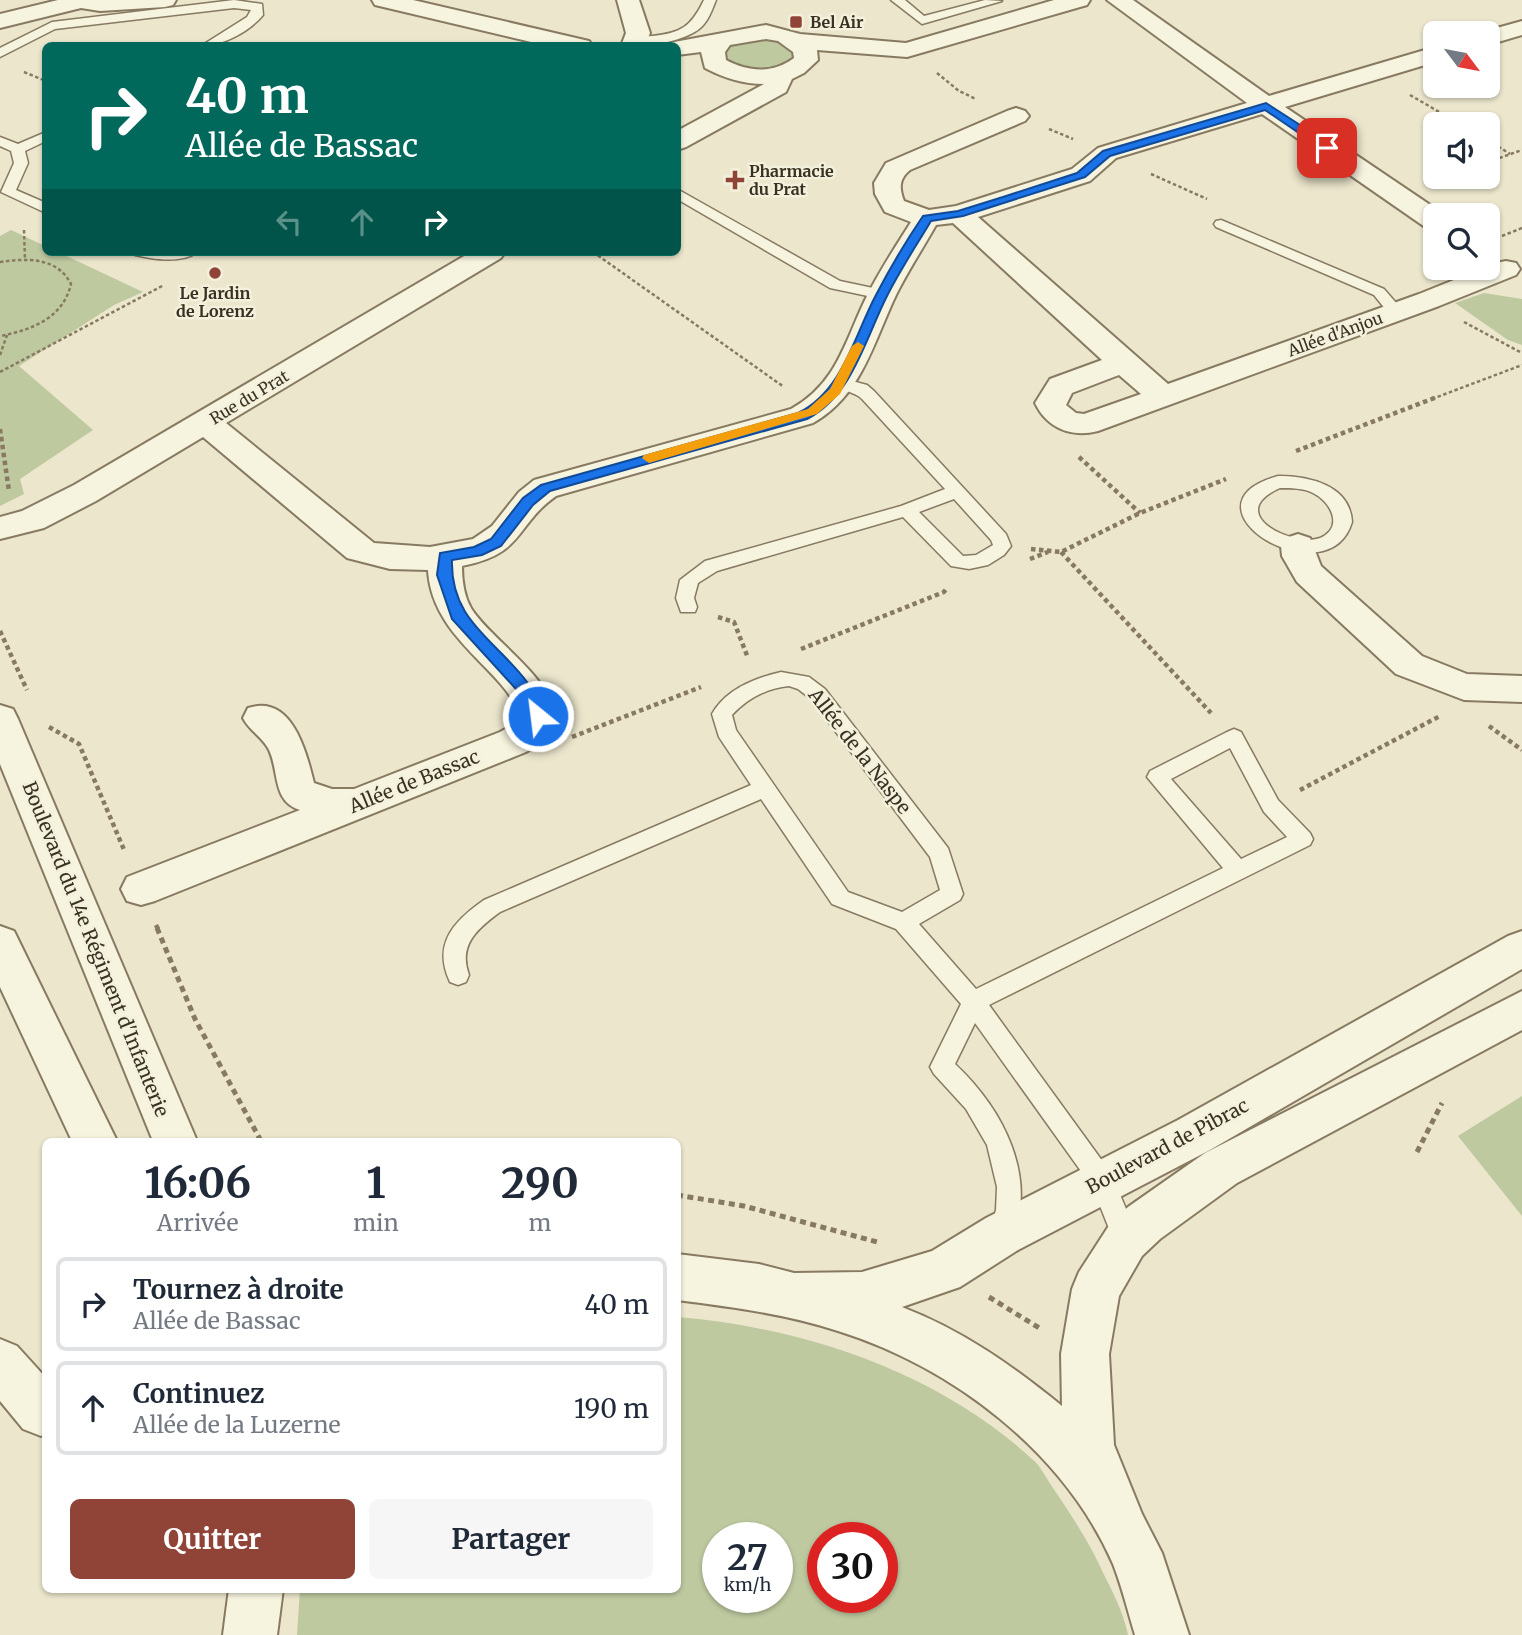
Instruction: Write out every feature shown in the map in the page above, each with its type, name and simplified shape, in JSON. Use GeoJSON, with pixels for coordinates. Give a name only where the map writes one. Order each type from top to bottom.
{"type":"FeatureCollection","features":[{"type":"Feature","properties":{"kind":"street"},"geometry":{"type":"LineString","coordinates":[[0,6],[10,0]]}},
{"type":"Feature","properties":{"kind":"street"},"geometry":{"type":"LineString","coordinates":[[0,21],[74,1],[165,0]]}},
{"type":"Feature","properties":{"kind":"street"},"geometry":{"type":"LineString","coordinates":[[383,0],[564,42]]}},
{"type":"Feature","properties":{"kind":"street"},"geometry":{"type":"LineString","coordinates":[[628,0],[637,25],[635,42]]}},
{"type":"Feature","properties":{"kind":"street"},"geometry":{"type":"LineString","coordinates":[[681,47],[755,31],[876,49],[907,50],[1079,0]]}},
{"type":"Feature","properties":{"kind":"street"},"geometry":{"type":"LineString","coordinates":[[1118,0],[1266,106],[1423,213]]}},
{"type":"Feature","properties":{"kind":"street"},"geometry":{"type":"LineString","coordinates":[[1500,34],[1522,28]]}},
{"type":"Feature","properties":{"kind":"street"},"geometry":{"type":"LineString","coordinates":[[681,140],[777,87],[788,73],[806,60],[806,50],[789,37]]}},
{"type":"Feature","properties":{"kind":"street"},"geometry":{"type":"LineString","coordinates":[[727,38],[713,52],[714,63],[732,73]]}},
{"type":"Feature","properties":{"kind":"street"},"geometry":{"type":"LineString","coordinates":[[681,63],[762,78],[876,49]]}},
{"type":"Feature","properties":{"kind":"street"},"geometry":{"type":"LineString","coordinates":[[1016,116],[901,164],[889,174],[886,187],[894,206],[927,218],[959,214],[1081,175],[1107,153],[1423,58]]}},
{"type":"Feature","properties":{"kind":"street"},"geometry":{"type":"LineString","coordinates":[[721,116],[728,104],[732,73]]}},
{"type":"Feature","properties":{"kind":"street"},"geometry":{"type":"LineString","coordinates":[[959,214],[1162,395]]}},
{"type":"Feature","properties":{"kind":"street"},"geometry":{"type":"LineString","coordinates":[[206,423],[359,550],[382,557],[445,557],[477,551],[496,542],[528,502],[545,488],[802,416],[816,409],[841,383],[882,294],[927,218]]}},
{"type":"Feature","properties":{"kind":"street","name":"Rue du Prat"},"geometry":{"type":"LineString","coordinates":[[5,515],[32,520],[54,509],[206,423],[484,256]]}},
{"type":"Feature","properties":{"kind":"street","name":"Allée d'Anjou"},"geometry":{"type":"LineString","coordinates":[[1080,425],[1396,312],[1505,269]]}},
{"type":"Feature","properties":{"kind":"street"},"geometry":{"type":"LineString","coordinates":[[1080,425],[1068,422],[1052,408],[1050,403],[1055,392],[1060,386],[1124,363]]}},
{"type":"Feature","properties":{"kind":"street"},"geometry":{"type":"LineString","coordinates":[[1298,546],[1299,556],[1309,574],[1409,665],[1464,687],[1522,689]]}},
{"type":"Feature","properties":{"kind":"street","name":"Allée de Bassac"},"geometry":{"type":"LineString","coordinates":[[141,889],[513,742],[529,733],[537,722],[537,710],[521,686],[469,631],[455,611],[444,575],[445,557]]}},
{"type":"Feature","properties":{"kind":"street"},"geometry":{"type":"LineString","coordinates":[[261,718],[285,741],[297,789],[303,796],[332,804],[357,804]]}},
{"type":"Feature","properties":{"kind":"street","name":"Boulevard du 14e Régiment d'Infanterie"},"geometry":{"type":"LineString","coordinates":[[0,719],[174,1138]]}},
{"type":"Feature","properties":{"kind":"street"},"geometry":{"type":"LineString","coordinates":[[0,943],[93,1138]]}},
{"type":"Feature","properties":{"kind":"street","name":"Boulevard de Pibrac"},"geometry":{"type":"LineString","coordinates":[[797,1295],[862,1296],[943,1271],[1002,1234],[1194,1135],[1522,948]]}},
{"type":"Feature","properties":{"kind":"street"},"geometry":{"type":"LineString","coordinates":[[1162,1635],[1151,1594],[1089,1445],[1085,1354],[1096,1290],[1126,1240],[1144,1223],[1221,1168],[1522,1009]]}},
{"type":"Feature","properties":{"kind":"street"},"geometry":{"type":"LineString","coordinates":[[681,1277],[751,1285],[858,1312],[958,1357],[993,1380],[1039,1419],[1070,1451],[1121,1526]]}},
{"type":"Feature","properties":{"kind":"street"},"geometry":{"type":"LineString","coordinates":[[0,1363],[41,1411]]}},
{"type":"Feature","properties":{"kind":"street"},"geometry":{"type":"LineString","coordinates":[[250,1635],[255,1593]]}},
{"type":"Feature","properties":{"kind":"lane"},"geometry":{"type":"LineString","coordinates":[[0,53],[52,26],[234,4],[258,7],[271,0]]}},
{"type":"Feature","properties":{"kind":"lane"},"geometry":{"type":"LineString","coordinates":[[640,42],[668,37],[690,29],[699,22],[710,0]]}},
{"type":"Feature","properties":{"kind":"lane"},"geometry":{"type":"LineString","coordinates":[[897,0],[922,20],[996,1],[994,0]]}},
{"type":"Feature","properties":{"kind":"lane"},"geometry":{"type":"LineString","coordinates":[[214,42],[251,20],[257,15],[258,7]]}},
{"type":"Feature","properties":{"kind":"lane"},"geometry":{"type":"LineString","coordinates":[[18,149],[42,138]]}},
{"type":"Feature","properties":{"kind":"lane"},"geometry":{"type":"LineString","coordinates":[[1,142],[18,149],[42,146]]}},
{"type":"Feature","properties":{"kind":"lane"},"geometry":{"type":"LineString","coordinates":[[18,149],[21,163],[3,194],[42,208]]}},
{"type":"Feature","properties":{"kind":"lane"},"geometry":{"type":"LineString","coordinates":[[681,195],[835,285],[882,294]]}},
{"type":"Feature","properties":{"kind":"lane"},"geometry":{"type":"LineString","coordinates":[[1221,224],[1379,292],[1396,312]]}},
{"type":"Feature","properties":{"kind":"lane"},"geometry":{"type":"LineString","coordinates":[[841,383],[868,394],[1000,538],[1002,546],[995,554],[977,562],[957,561],[907,510]]}},
{"type":"Feature","properties":{"kind":"lane"},"geometry":{"type":"LineString","coordinates":[[1278,482],[1294,482],[1318,489],[1337,502],[1344,513],[1344,524],[1339,534],[1329,542],[1298,546],[1281,542],[1255,525],[1249,514],[1248,503],[1253,493],[1278,482]]}},
{"type":"Feature","properties":{"kind":"lane"},"geometry":{"type":"LineString","coordinates":[[688,607],[686,587],[689,580],[701,570],[907,510],[957,491]]}},
{"type":"Feature","properties":{"kind":"lane","name":"Allée de la Naspe"},"geometry":{"type":"LineString","coordinates":[[904,922],[952,894],[940,854],[812,688],[806,683],[787,678],[755,689],[725,707],[721,720],[726,732],[840,898],[904,922],[973,1002],[1102,1181],[1126,1240]]}},
{"type":"Feature","properties":{"kind":"lane"},"geometry":{"type":"LineString","coordinates":[[1002,1234],[1011,1203],[1011,1188],[1000,1144],[967,1093],[942,1067],[973,1002],[1239,872],[1302,839],[1271,806],[1234,737],[1157,777],[1239,872]]}},
{"type":"Feature","properties":{"kind":"lane"},"geometry":{"type":"LineString","coordinates":[[458,975],[452,965],[455,945],[466,927],[492,906],[764,789]]}},
{"type":"Feature","properties":{"kind":"path"},"geometry":{"type":"LineString","coordinates":[[1406,92],[1440,112]]}},
{"type":"Feature","properties":{"kind":"path"},"geometry":{"type":"LineString","coordinates":[[1500,147],[1511,154]]}},
{"type":"Feature","properties":{"kind":"path"},"geometry":{"type":"LineString","coordinates":[[1500,158],[1522,150]]}},
{"type":"Feature","properties":{"kind":"path"},"geometry":{"type":"LineString","coordinates":[[599,256],[816,409]]}},
{"type":"Feature","properties":{"kind":"path"},"geometry":{"type":"LineString","coordinates":[[0,262],[25,260],[47,263],[64,272],[71,284],[67,299],[54,314],[33,327],[0,336]]}},
{"type":"Feature","properties":{"kind":"path"},"geometry":{"type":"LineString","coordinates":[[0,372],[167,284]]}},
{"type":"Feature","properties":{"kind":"path"},"geometry":{"type":"LineString","coordinates":[[0,355],[7,335]]}},
{"type":"Feature","properties":{"kind":"path"},"geometry":{"type":"LineString","coordinates":[[1080,425],[1069,449],[1140,513]]}},
{"type":"Feature","properties":{"kind":"path"},"geometry":{"type":"LineString","coordinates":[[0,429],[5,515]]}},
{"type":"Feature","properties":{"kind":"path"},"geometry":{"type":"LineString","coordinates":[[1060,552],[1234,737]]}},
{"type":"Feature","properties":{"kind":"path"},"geometry":{"type":"LineString","coordinates":[[688,607],[734,622],[752,668],[755,689]]}},
{"type":"Feature","properties":{"kind":"path"},"geometry":{"type":"LineString","coordinates":[[1271,806],[1448,711]]}},
{"type":"Feature","properties":{"kind":"path"},"geometry":{"type":"LineString","coordinates":[[1481,720],[1522,750]]}},
{"type":"Feature","properties":{"kind":"path"},"geometry":{"type":"LineString","coordinates":[[1418,1152],[1440,1105],[1446,1099]]}},
{"type":"Feature","properties":{"kind":"path"},"geometry":{"type":"LineString","coordinates":[[681,1196],[744,1206],[890,1247]]}},
{"type":"Feature","properties":{"kind":"path"},"geometry":{"type":"LineString","coordinates":[[984,1294],[1051,1335]]}},
{"type":"Feature","properties":{"kind":"green space"},"geometry":{"type":"Polygon","coordinates":[[[743,39],[780,41],[791,49],[795,56],[791,63],[768,72],[729,65],[723,58],[725,50],[743,39]]]}},
{"type":"Feature","properties":{"kind":"green space"},"geometry":{"type":"Polygon","coordinates":[[[11,230],[42,245],[42,256],[66,256],[143,292],[114,305],[19,366],[93,430],[20,479],[24,494],[0,506],[0,236],[11,230]]]}},
{"type":"Feature","properties":{"kind":"green space"},"geometry":{"type":"Polygon","coordinates":[[[1484,293],[1522,299],[1522,345],[1508,340],[1455,303],[1484,293]]]}},
{"type":"Feature","properties":{"kind":"green space"},"geometry":{"type":"Polygon","coordinates":[[[1522,1096],[1522,1216],[1458,1136],[1522,1096]]]}},
{"type":"Feature","properties":{"kind":"green space"},"geometry":{"type":"Polygon","coordinates":[[[681,1317],[772,1331],[820,1343],[866,1359],[912,1378],[995,1428],[1037,1464],[1070,1513],[1111,1589],[1128,1635],[297,1635],[300,1593],[681,1593],[681,1317]]]}},
{"type":"Feature","properties":{"kind":"slow traffic"},"geometry":{"type":"LineString","coordinates":[[649,458],[812,412],[841,383],[858,346]]}},
{"type":"Feature","properties":{"kind":"place","name":"Bel Air"},"geometry":{"type":"Point","coordinates":[796,22]}},
{"type":"Feature","properties":{"kind":"place","name":"Pharmacie du Prat"},"geometry":{"type":"Point","coordinates":[735,180]}},
{"type":"Feature","properties":{"kind":"place","name":"Le Jardin de Lorenz"},"geometry":{"type":"Point","coordinates":[215,273]}},
{"type":"Feature","properties":{"kind":"route"},"geometry":{"type":"LineString","coordinates":[[538,716],[521,686],[459,619],[444,575],[445,557],[477,551],[496,542],[528,502],[545,488],[802,416],[816,409],[841,383],[882,294],[927,218],[959,214],[1006,200],[1081,175],[1107,153],[1266,106],[1327,148]]}}]}
